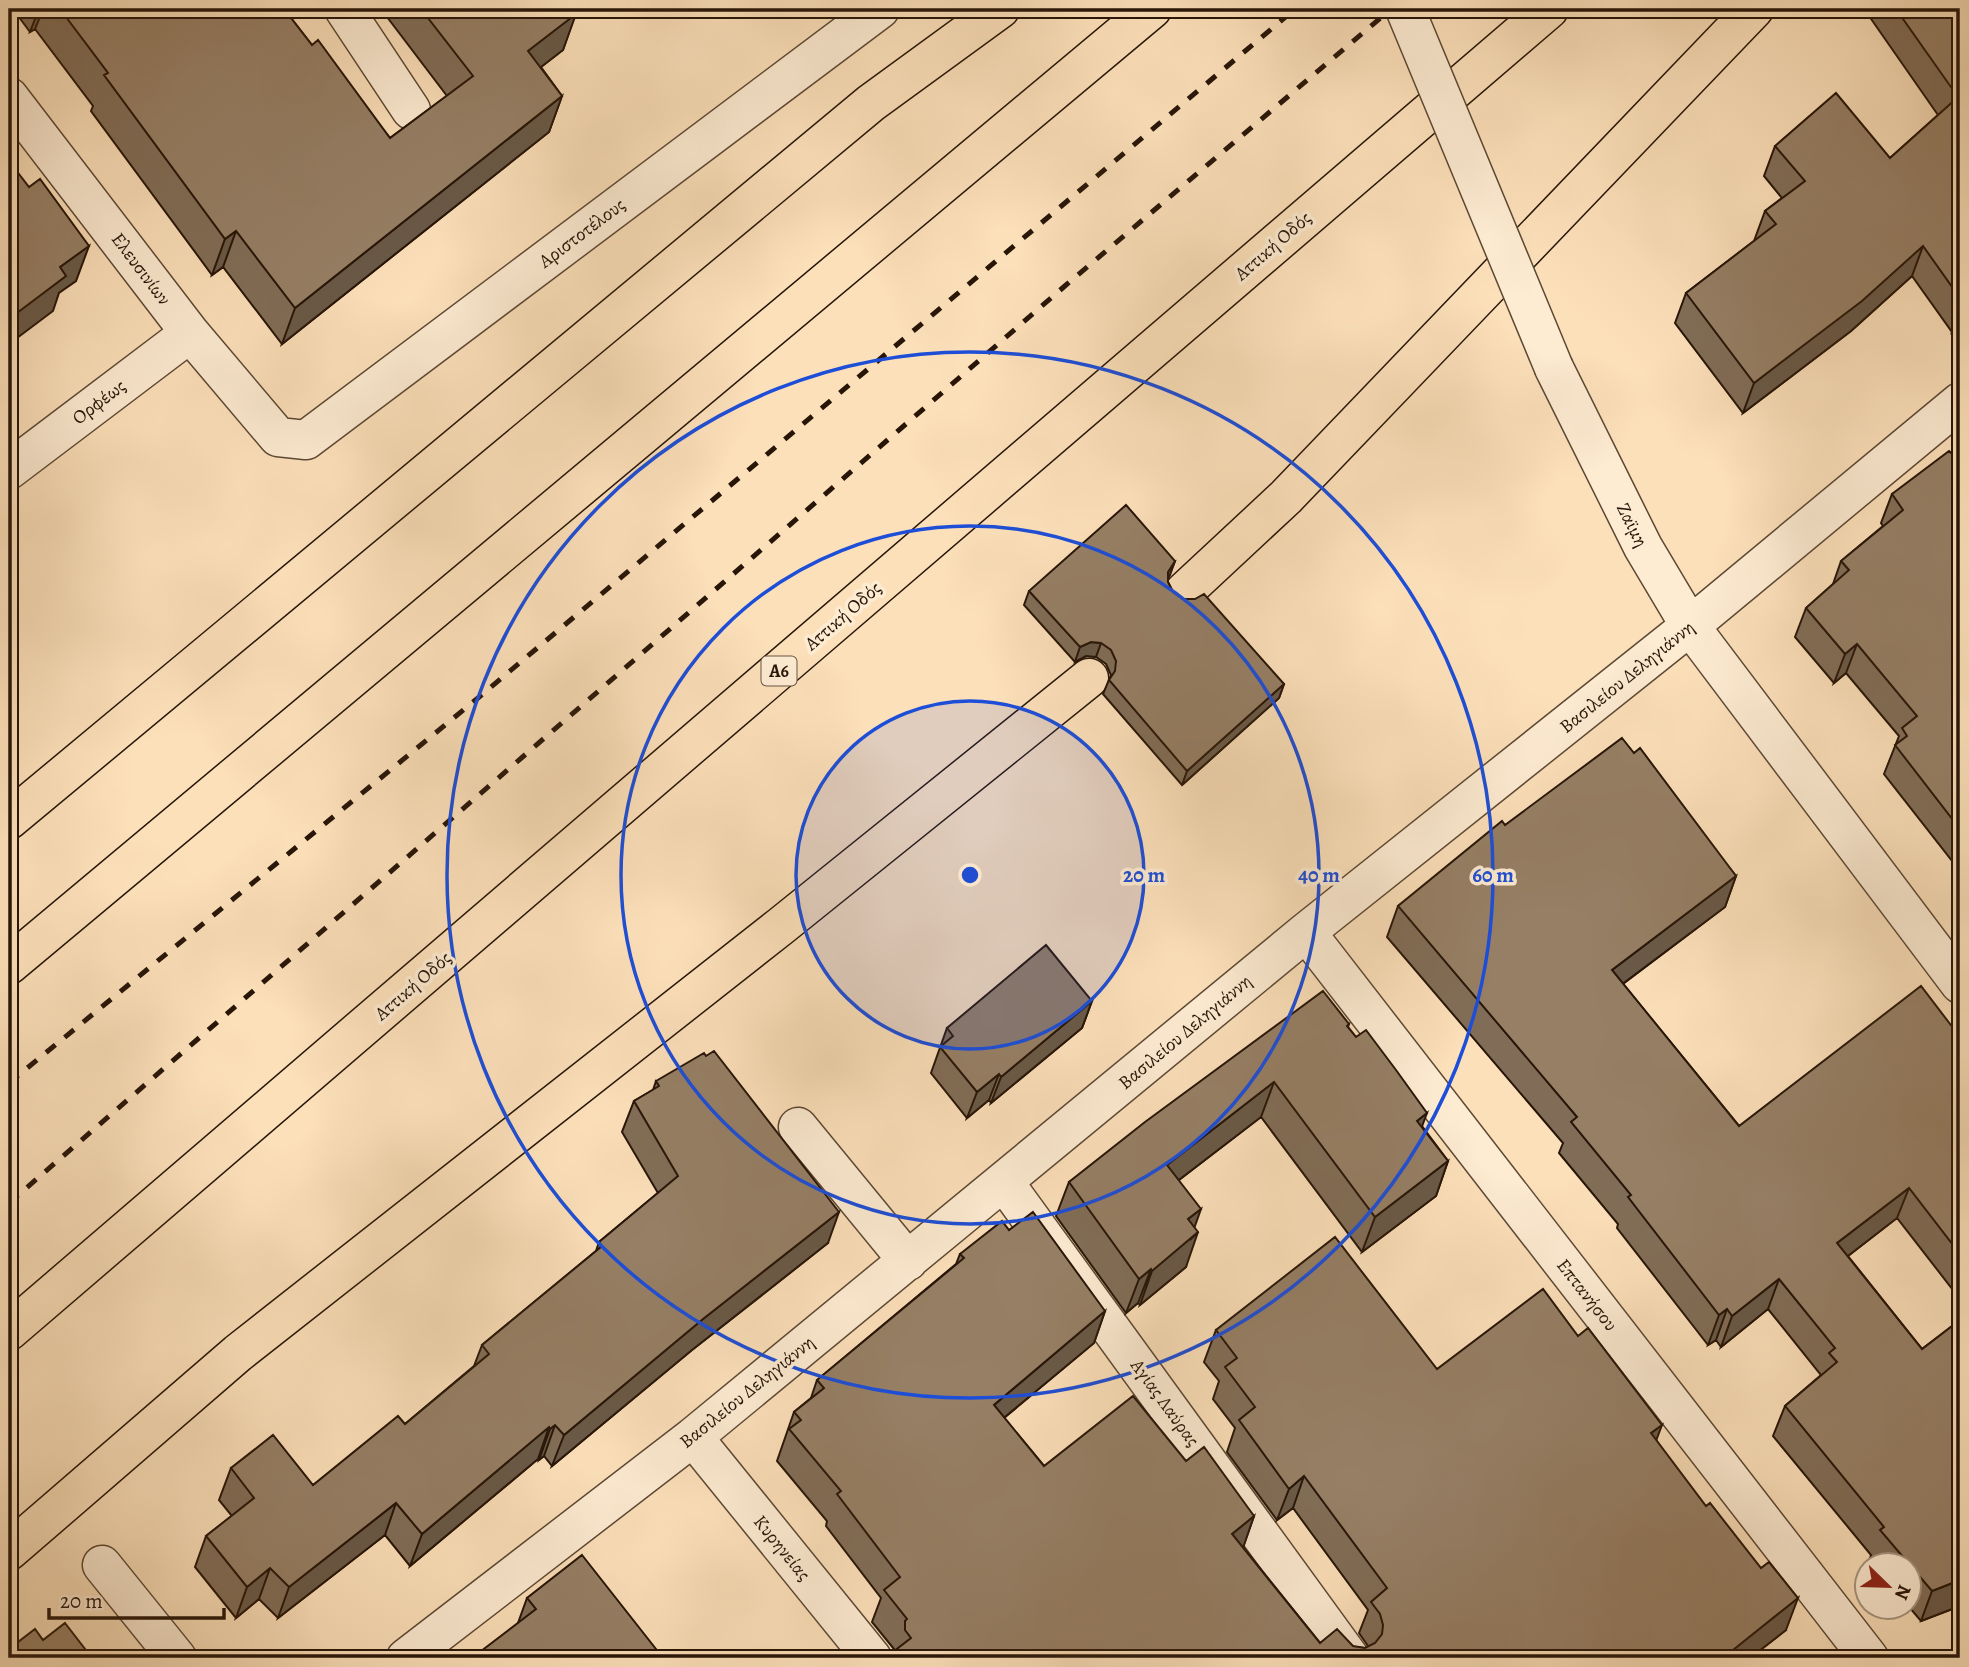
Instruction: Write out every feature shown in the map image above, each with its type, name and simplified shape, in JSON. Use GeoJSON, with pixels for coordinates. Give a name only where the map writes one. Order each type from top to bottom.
{"type":"FeatureCollection","features":[{"type":"Feature","properties":{"kind":"highway"},"geometry":{"type":"LineString","coordinates":[[9,820],[871,103],[1000,9]]}},
{"type":"Feature","properties":{"kind":"highway"},"geometry":{"type":"LineString","coordinates":[[9,965],[1152,9]]}},
{"type":"Feature","properties":{"kind":"highway","name":"Αττική Οδός"},"geometry":{"type":"LineString","coordinates":[[9,1331],[1549,9]]}},
{"type":"Feature","properties":{"kind":"highway"},"geometry":{"type":"LineString","coordinates":[[1184,592],[1286,497],[1754,9]]}},
{"type":"Feature","properties":{"kind":"highway"},"geometry":{"type":"LineString","coordinates":[[9,1551],[238,1353],[780,926],[1089,678]]}},
{"type":"Feature","properties":{"kind":"street"},"geometry":{"type":"LineString","coordinates":[[344,9],[411,110]]}},
{"type":"Feature","properties":{"kind":"street","name":"Αριστοτέλους"},"geometry":{"type":"LineString","coordinates":[[278,437],[306,440],[878,9]]}},
{"type":"Feature","properties":{"kind":"street","name":"Ζαϊμη"},"geometry":{"type":"LineString","coordinates":[[1405,9],[1554,368],[1643,547],[1690,626],[1960,984]]}},
{"type":"Feature","properties":{"kind":"street","name":"Ελευσινίων"},"geometry":{"type":"LineString","coordinates":[[9,97],[190,333],[278,437]]}},
{"type":"Feature","properties":{"kind":"street","name":"Ορφέως"},"geometry":{"type":"LineString","coordinates":[[9,470],[190,333]]}},
{"type":"Feature","properties":{"kind":"street","name":"Βασιλείου Δεληγιάννη"},"geometry":{"type":"LineString","coordinates":[[407,1658],[693,1437],[1306,932],[1690,626],[1960,402]]}},
{"type":"Feature","properties":{"kind":"street"},"geometry":{"type":"LineString","coordinates":[[1928,428],[1952,460]]}},
{"type":"Feature","properties":{"kind":"street","name":"Επτανήσου"},"geometry":{"type":"LineString","coordinates":[[1306,932],[1869,1658]]}},
{"type":"Feature","properties":{"kind":"street"},"geometry":{"type":"LineString","coordinates":[[798,1127],[908,1261]]}},
{"type":"Feature","properties":{"kind":"street","name":"Αγίας Λαύρας"},"geometry":{"type":"LineString","coordinates":[[1004,1182],[1350,1658]]}},
{"type":"Feature","properties":{"kind":"street","name":"Κυρηνείας"},"geometry":{"type":"LineString","coordinates":[[693,1437],[872,1658]]}},
{"type":"Feature","properties":{"kind":"street"},"geometry":{"type":"LineString","coordinates":[[102,1565],[177,1658]]}},
{"type":"Feature","properties":{"kind":"building"},"geometry":{"type":"Polygon","coordinates":[[[60,9],[284,9],[312,45],[318,40],[390,138],[473,76],[421,9],[573,9],[576,14],[528,51],[562,96],[295,308],[236,231],[225,239],[104,75],[108,73],[60,9]]]}},
{"type":"Feature","properties":{"kind":"building"},"geometry":{"type":"Polygon","coordinates":[[[1896,9],[1960,9],[1960,298],[1923,246],[1862,301],[1754,383],[1686,293],[1776,224],[1765,211],[1805,181],[1775,146],[1836,93],[1890,158],[1958,97],[1896,9]]]}},
{"type":"Feature","properties":{"kind":"building"},"geometry":{"type":"Polygon","coordinates":[[[9,161],[29,187],[40,179],[89,246],[60,267],[66,276],[9,319],[9,161]]]}},
{"type":"Feature","properties":{"kind":"building"},"geometry":{"type":"Polygon","coordinates":[[[1949,451],[1960,461],[1960,829],[1895,745],[1907,736],[1902,728],[1917,716],[1857,644],[1845,654],[1806,608],[1849,570],[1841,561],[1903,510],[1892,494],[1949,451]]]}},
{"type":"Feature","properties":{"kind":"building"},"geometry":{"type":"Polygon","coordinates":[[[1126,505],[1175,561],[1168,572],[1168,582],[1173,592],[1183,599],[1195,599],[1204,594],[1284,684],[1187,771],[1109,680],[1115,671],[1116,661],[1111,650],[1101,643],[1091,642],[1080,647],[1029,591],[1126,505]]]}},
{"type":"Feature","properties":{"kind":"building"},"geometry":{"type":"Polygon","coordinates":[[[1622,738],[1634,753],[1640,748],[1736,876],[1612,970],[1739,1126],[1921,986],[1960,1037],[1960,1254],[1909,1188],[1837,1243],[1922,1349],[1960,1320],[1960,1580],[1932,1591],[1924,1582],[1924,1552],[1899,1552],[1880,1530],[1884,1527],[1785,1406],[1837,1362],[1829,1353],[1835,1348],[1779,1279],[1732,1316],[1727,1309],[1719,1315],[1628,1197],[1631,1195],[1571,1122],[1577,1117],[1398,906],[1502,821],[1505,825],[1622,738]]]}},
{"type":"Feature","properties":{"kind":"building"},"geometry":{"type":"Polygon","coordinates":[[[1046,945],[1092,1001],[1001,1077],[999,1074],[977,1092],[940,1047],[953,1036],[947,1028],[1046,945]]]}},
{"type":"Feature","properties":{"kind":"building"},"geometry":{"type":"Polygon","coordinates":[[[1323,991],[1356,1037],[1366,1030],[1396,1070],[1427,1113],[1417,1121],[1448,1161],[1375,1217],[1274,1082],[1167,1165],[1201,1209],[1188,1219],[1198,1232],[1139,1279],[1069,1182],[1145,1122],[1323,991]]]}},
{"type":"Feature","properties":{"kind":"building"},"geometry":{"type":"Polygon","coordinates":[[[714,1051],[839,1212],[703,1319],[564,1435],[555,1425],[550,1429],[549,1427],[422,1534],[396,1503],[289,1587],[270,1568],[247,1587],[206,1536],[254,1498],[231,1468],[273,1435],[313,1485],[398,1416],[405,1424],[489,1354],[482,1345],[602,1246],[599,1242],[678,1176],[634,1101],[659,1086],[656,1081],[704,1053],[706,1056],[714,1051]]]}},
{"type":"Feature","properties":{"kind":"building"},"geometry":{"type":"Polygon","coordinates":[[[1033,1212],[1105,1311],[994,1405],[1044,1466],[1133,1396],[1186,1461],[1204,1447],[1254,1516],[1232,1534],[1320,1643],[1337,1629],[1353,1646],[1365,1648],[1375,1643],[1382,1634],[1383,1625],[1380,1614],[1371,1602],[1387,1588],[1304,1476],[1289,1489],[1239,1420],[1255,1407],[1225,1367],[1237,1358],[1216,1330],[1335,1237],[1437,1369],[1543,1289],[1578,1336],[1588,1328],[1662,1425],[1651,1433],[1706,1506],[1710,1503],[1761,1568],[1769,1562],[1798,1598],[1723,1658],[1431,1658],[1428,1655],[1428,1658],[885,1658],[911,1638],[905,1630],[907,1619],[884,1590],[900,1577],[837,1494],[841,1491],[789,1429],[801,1420],[794,1412],[824,1388],[817,1380],[964,1258],[960,1254],[1002,1221],[1009,1230],[1033,1212]]]}},
{"type":"Feature","properties":{"kind":"building"},"geometry":{"type":"Polygon","coordinates":[[[582,1555],[663,1658],[472,1658],[536,1609],[527,1598],[582,1555]]]}},
{"type":"Feature","properties":{"kind":"building"},"geometry":{"type":"Polygon","coordinates":[[[65,1623],[92,1658],[9,1658],[9,1649],[35,1629],[43,1640],[65,1623]]]}},
{"type":"Feature","properties":{"kind":"railway"},"geometry":{"type":"LineString","coordinates":[[9,1083],[478,698],[1295,9]]}},
{"type":"Feature","properties":{"kind":"railway"},"geometry":{"type":"LineString","coordinates":[[9,1203],[1066,285],[1391,9]]}}]}
